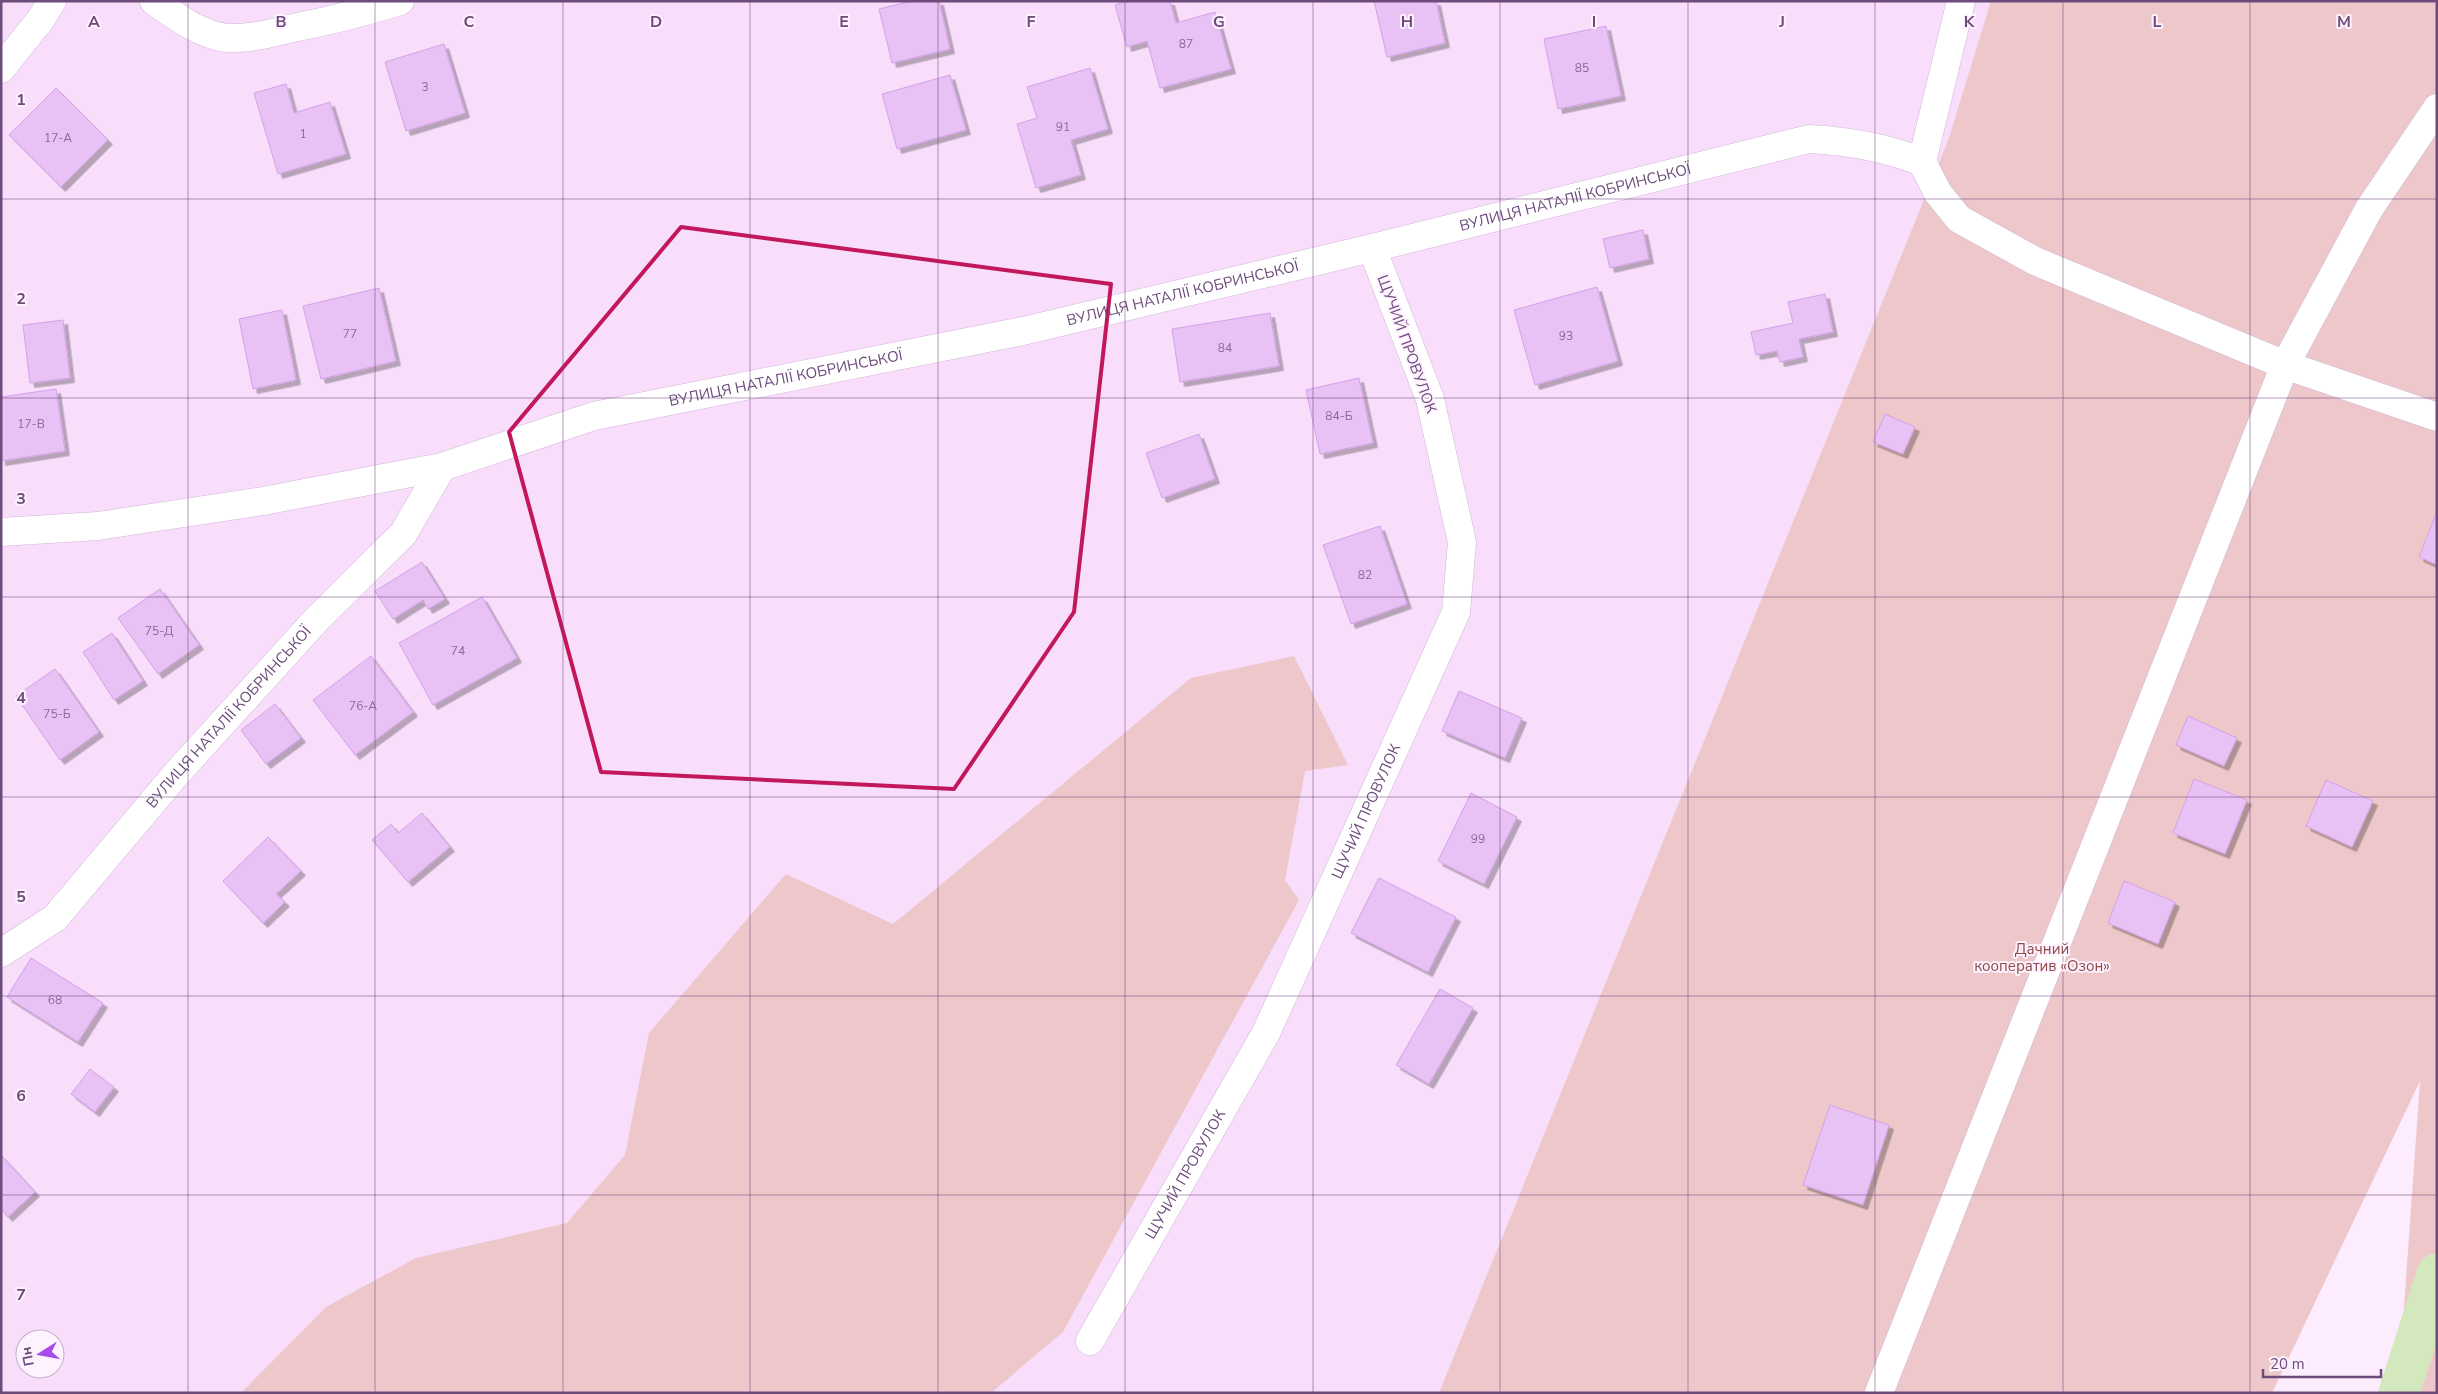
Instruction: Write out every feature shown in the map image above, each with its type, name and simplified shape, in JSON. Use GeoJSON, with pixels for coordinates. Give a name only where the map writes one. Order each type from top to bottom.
{"type":"FeatureCollection","features":[{"type":"Feature","properties":{"kind":"street"},"geometry":{"type":"LineString","coordinates":[[1,69],[41,19],[52,1]]}},
{"type":"Feature","properties":{"kind":"street"},"geometry":{"type":"LineString","coordinates":[[154,1],[184,21],[208,33],[228,38],[259,36],[350,16],[400,1]]}},
{"type":"Feature","properties":{"kind":"street"},"geometry":{"type":"LineString","coordinates":[[1961,1],[1922,162],[1938,193],[1959,219],[2035,261],[2285,365],[2437,416]]}},
{"type":"Feature","properties":{"kind":"street"},"geometry":{"type":"LineString","coordinates":[[1879,1393],[2285,365],[2369,209],[2437,108]]}},
{"type":"Feature","properties":{"kind":"street","name":"ВУЛИЦЯ НАТАЛІЇ КОБРИНСЬКОЇ"},"geometry":{"type":"LineString","coordinates":[[1,532],[98,526],[262,501],[442,467],[594,416],[1024,331],[1372,248],[1810,139],[1848,141],[1896,151],[1922,162]]}},
{"type":"Feature","properties":{"kind":"street","name":"ЩУЧИЙ ПРОВУЛОК"},"geometry":{"type":"LineString","coordinates":[[1090,1341],[1266,1033],[1456,612],[1462,542],[1432,409],[1372,248]]}},
{"type":"Feature","properties":{"kind":"street","name":"ВУЛИЦЯ НАТАЛІЇ КОБРИНСЬКОЇ"},"geometry":{"type":"LineString","coordinates":[[1,953],[55,918],[178,772],[290,648],[403,534],[442,467]]}},
{"type":"Feature","properties":{"kind":"highlighted area"},"geometry":{"type":"Polygon","coordinates":[[[681,227],[1111,284],[1074,612],[954,789],[601,772],[509,432],[681,227]]]}},
{"type":"Feature","properties":{"kind":"shaded area"},"geometry":{"type":"Polygon","coordinates":[[[1,1],[2437,1],[2437,1037],[1912,1393],[1,1393],[1,1]]]}},
{"type":"Feature","properties":{"kind":"green space","name":"Дачний кооператив «Озон»"},"geometry":{"type":"Polygon","coordinates":[[[1991,1],[2437,1],[2437,1393],[2398,1393],[2420,1081],[2272,1393],[1439,1393],[1949,138],[1991,1]]]}},
{"type":"Feature","properties":{"kind":"green space"},"geometry":{"type":"Polygon","coordinates":[[[1294,656],[1348,765],[1305,771],[1285,880],[1299,900],[1063,1332],[991,1393],[241,1393],[326,1307],[416,1258],[567,1223],[625,1155],[649,1033],[786,874],[893,924],[1191,678],[1294,656]]]}},
{"type":"Feature","properties":{"kind":"building"},"geometry":{"type":"Polygon","coordinates":[[[912,1],[939,1],[950,49],[892,63],[879,9],[912,1]]]}},
{"type":"Feature","properties":{"kind":"building"},"geometry":{"type":"Polygon","coordinates":[[[1127,1],[1170,1],[1176,23],[1215,12],[1231,69],[1160,88],[1147,41],[1127,47],[1115,5],[1127,1]]]}},
{"type":"Feature","properties":{"kind":"building"},"geometry":{"type":"Polygon","coordinates":[[[1374,1],[1436,1],[1445,43],[1387,57],[1374,1]]]}},
{"type":"Feature","properties":{"kind":"building"},"geometry":{"type":"Polygon","coordinates":[[[1606,26],[1621,96],[1558,109],[1544,39],[1606,26]]]}},
{"type":"Feature","properties":{"kind":"building"},"geometry":{"type":"Polygon","coordinates":[[[444,44],[465,113],[406,131],[385,62],[444,44]]]}},
{"type":"Feature","properties":{"kind":"building"},"geometry":{"type":"Polygon","coordinates":[[[1090,68],[1108,129],[1071,140],[1081,175],[1036,188],[1017,124],[1037,118],[1027,87],[1090,68]]]}},
{"type":"Feature","properties":{"kind":"building"},"geometry":{"type":"Polygon","coordinates":[[[950,75],[966,130],[897,149],[882,94],[950,75]]]}},
{"type":"Feature","properties":{"kind":"building"},"geometry":{"type":"Polygon","coordinates":[[[286,84],[294,113],[330,102],[346,154],[278,174],[254,93],[286,84]]]}},
{"type":"Feature","properties":{"kind":"building"},"geometry":{"type":"Polygon","coordinates":[[[56,88],[108,140],[61,187],[9,135],[56,88]]]}},
{"type":"Feature","properties":{"kind":"building"},"geometry":{"type":"Polygon","coordinates":[[[1643,230],[1649,259],[1610,268],[1603,239],[1643,230]]]}},
{"type":"Feature","properties":{"kind":"building"},"geometry":{"type":"Polygon","coordinates":[[[1597,287],[1618,361],[1535,385],[1514,310],[1597,287]]]}},
{"type":"Feature","properties":{"kind":"building"},"geometry":{"type":"Polygon","coordinates":[[[379,288],[396,361],[321,379],[303,306],[379,288]]]}},
{"type":"Feature","properties":{"kind":"building"},"geometry":{"type":"Polygon","coordinates":[[[1825,294],[1833,332],[1799,339],[1803,357],[1780,362],[1777,351],[1756,355],[1751,332],[1793,323],[1788,302],[1825,294]]]}},
{"type":"Feature","properties":{"kind":"building"},"geometry":{"type":"Polygon","coordinates":[[[282,310],[296,380],[253,389],[239,319],[282,310]]]}},
{"type":"Feature","properties":{"kind":"building"},"geometry":{"type":"Polygon","coordinates":[[[1270,313],[1279,366],[1180,382],[1172,329],[1270,313]]]}},
{"type":"Feature","properties":{"kind":"building"},"geometry":{"type":"Polygon","coordinates":[[[63,320],[70,378],[30,383],[23,325],[63,320]]]}},
{"type":"Feature","properties":{"kind":"building"},"geometry":{"type":"Polygon","coordinates":[[[1359,378],[1373,443],[1320,454],[1306,390],[1359,378]]]}},
{"type":"Feature","properties":{"kind":"building"},"geometry":{"type":"Polygon","coordinates":[[[56,389],[65,451],[1,461],[1,397],[56,389]]]}},
{"type":"Feature","properties":{"kind":"building"},"geometry":{"type":"Polygon","coordinates":[[[1885,414],[1915,427],[1903,454],[1873,442],[1885,414]]]}},
{"type":"Feature","properties":{"kind":"building"},"geometry":{"type":"Polygon","coordinates":[[[1199,434],[1215,479],[1162,498],[1146,453],[1199,434]]]}},
{"type":"Feature","properties":{"kind":"building"},"geometry":{"type":"Polygon","coordinates":[[[2437,511],[2437,565],[2419,557],[2437,511]]]}},
{"type":"Feature","properties":{"kind":"building"},"geometry":{"type":"Polygon","coordinates":[[[1380,526],[1407,604],[1351,624],[1323,545],[1380,526]]]}},
{"type":"Feature","properties":{"kind":"building"},"geometry":{"type":"Polygon","coordinates":[[[422,562],[445,599],[428,609],[423,600],[393,619],[375,591],[422,562]]]}},
{"type":"Feature","properties":{"kind":"building"},"geometry":{"type":"Polygon","coordinates":[[[160,589],[199,645],[158,674],[118,618],[160,589]]]}},
{"type":"Feature","properties":{"kind":"building"},"geometry":{"type":"Polygon","coordinates":[[[482,597],[517,658],[433,705],[399,643],[482,597]]]}},
{"type":"Feature","properties":{"kind":"building"},"geometry":{"type":"Polygon","coordinates":[[[112,633],[143,681],[114,700],[83,652],[112,633]]]}},
{"type":"Feature","properties":{"kind":"building"},"geometry":{"type":"Polygon","coordinates":[[[371,656],[413,712],[355,755],[313,700],[371,656]]]}},
{"type":"Feature","properties":{"kind":"building"},"geometry":{"type":"Polygon","coordinates":[[[55,669],[99,732],[60,760],[16,696],[55,669]]]}},
{"type":"Feature","properties":{"kind":"building"},"geometry":{"type":"Polygon","coordinates":[[[1459,691],[1522,718],[1505,758],[1442,731],[1459,691]]]}},
{"type":"Feature","properties":{"kind":"building"},"geometry":{"type":"Polygon","coordinates":[[[275,704],[301,738],[266,764],[241,730],[275,704]]]}},
{"type":"Feature","properties":{"kind":"building"},"geometry":{"type":"Polygon","coordinates":[[[2188,716],[2237,738],[2224,766],[2176,745],[2188,716]]]}},
{"type":"Feature","properties":{"kind":"building"},"geometry":{"type":"Polygon","coordinates":[[[2194,779],[2247,800],[2225,854],[2173,833],[2194,779]]]}},
{"type":"Feature","properties":{"kind":"building"},"geometry":{"type":"Polygon","coordinates":[[[2326,780],[2373,801],[2352,847],[2306,826],[2326,780]]]}},
{"type":"Feature","properties":{"kind":"building"},"geometry":{"type":"Polygon","coordinates":[[[1471,793],[1517,817],[1484,884],[1438,861],[1471,793]]]}},
{"type":"Feature","properties":{"kind":"building"},"geometry":{"type":"Polygon","coordinates":[[[422,813],[450,847],[408,882],[372,840],[391,824],[398,833],[422,813]]]}},
{"type":"Feature","properties":{"kind":"building"},"geometry":{"type":"Polygon","coordinates":[[[268,837],[301,871],[276,894],[285,902],[263,923],[223,881],[268,837]]]}},
{"type":"Feature","properties":{"kind":"building"},"geometry":{"type":"Polygon","coordinates":[[[1379,878],[1456,917],[1428,972],[1351,933],[1379,878]]]}},
{"type":"Feature","properties":{"kind":"building"},"geometry":{"type":"Polygon","coordinates":[[[2124,881],[2175,902],[2158,944],[2108,923],[2124,881]]]}},
{"type":"Feature","properties":{"kind":"building"},"geometry":{"type":"Polygon","coordinates":[[[31,958],[103,1003],[78,1042],[7,997],[31,958]]]}},
{"type":"Feature","properties":{"kind":"building"},"geometry":{"type":"Polygon","coordinates":[[[1440,989],[1473,1008],[1429,1084],[1396,1065],[1440,989]]]}},
{"type":"Feature","properties":{"kind":"building"},"geometry":{"type":"Polygon","coordinates":[[[90,1069],[114,1087],[95,1112],[71,1094],[90,1069]]]}},
{"type":"Feature","properties":{"kind":"building"},"geometry":{"type":"Polygon","coordinates":[[[1830,1105],[1889,1125],[1863,1205],[1803,1185],[1830,1105]]]}},
{"type":"Feature","properties":{"kind":"building"},"geometry":{"type":"Polygon","coordinates":[[[1,1155],[35,1192],[8,1217],[1,1209],[1,1155]]]}},
{"type":"Feature","properties":{"kind":"waterway"},"geometry":{"type":"LineString","coordinates":[[2399,1393],[2437,1274]]}}]}
